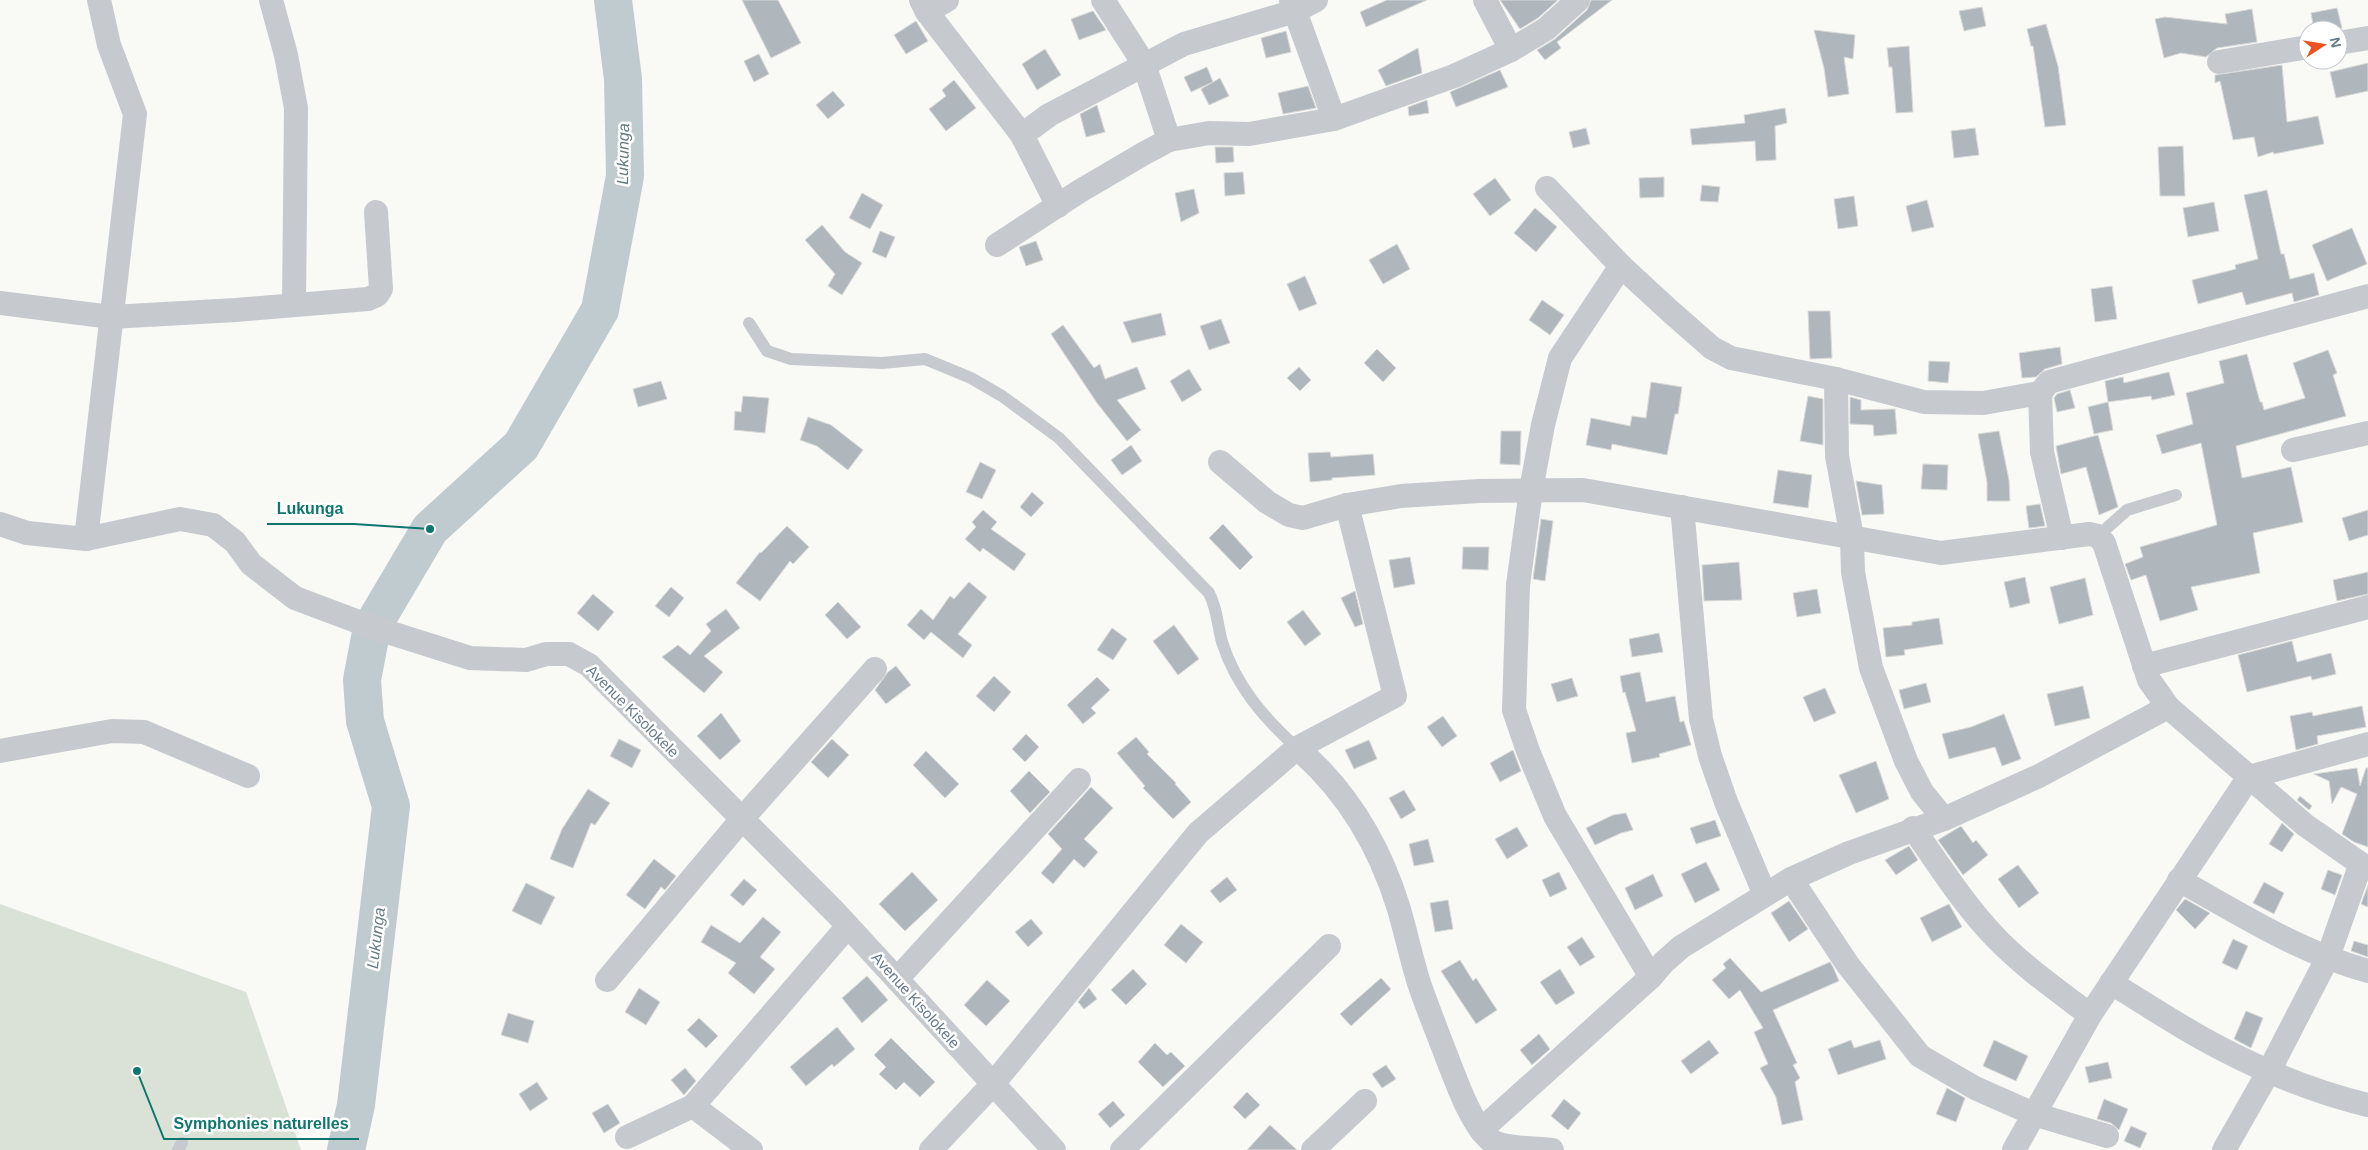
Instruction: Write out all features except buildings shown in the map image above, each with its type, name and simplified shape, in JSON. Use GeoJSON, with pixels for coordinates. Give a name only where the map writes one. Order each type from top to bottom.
{"type":"FeatureCollection","features":[{"type":"Feature","properties":{"kind":"street"},"geometry":{"type":"LineString","coordinates":[[86,539],[135,114],[109,44],[99,0]]}},
{"type":"Feature","properties":{"kind":"street"},"geometry":{"type":"LineString","coordinates":[[271,0],[286,55],[296,108],[294,304]]}},
{"type":"Feature","properties":{"kind":"street"},"geometry":{"type":"LineString","coordinates":[[947,0],[924,6],[1022,135],[1058,206]]}},
{"type":"Feature","properties":{"kind":"street"},"geometry":{"type":"LineString","coordinates":[[1103,0],[1144,64],[1169,140]]}},
{"type":"Feature","properties":{"kind":"street"},"geometry":{"type":"LineString","coordinates":[[1022,135],[1049,115],[1184,44],[1293,5],[1316,0]]}},
{"type":"Feature","properties":{"kind":"street"},"geometry":{"type":"LineString","coordinates":[[1485,0],[1511,50]]}},
{"type":"Feature","properties":{"kind":"street"},"geometry":{"type":"LineString","coordinates":[[997,245],[1143,154],[1169,140],[1209,133],[1249,134],[1334,119],[1454,76],[1511,50],[1546,29],[1578,0]]}},
{"type":"Feature","properties":{"kind":"street"},"geometry":{"type":"LineString","coordinates":[[1293,5],[1334,119]]}},
{"type":"Feature","properties":{"kind":"street"},"geometry":{"type":"LineString","coordinates":[[2348,41],[2368,38]]}},
{"type":"Feature","properties":{"kind":"street"},"geometry":{"type":"LineString","coordinates":[[2219,62],[2298,49]]}},
{"type":"Feature","properties":{"kind":"street"},"geometry":{"type":"LineString","coordinates":[[1546,188],[1621,266],[1712,348],[1731,358],[1749,363],[1836,379],[1924,402],[1984,403],[2040,393],[2049,382],[2062,378],[2368,296]]}},
{"type":"Feature","properties":{"kind":"street"},"geometry":{"type":"LineString","coordinates":[[0,303],[111,316],[236,310],[368,299],[377,295],[381,288],[376,212]]}},
{"type":"Feature","properties":{"kind":"street"},"geometry":{"type":"LineString","coordinates":[[1621,266],[1560,358],[1543,425],[1531,490],[1518,585],[1514,710],[1528,751],[1555,816],[1651,978]]}},
{"type":"Feature","properties":{"kind":"street"},"geometry":{"type":"LineString","coordinates":[[1836,379],[1837,456],[1852,537],[1853,572],[1871,668],[1906,760],[1922,792],[1944,819]]}},
{"type":"Feature","properties":{"kind":"street"},"geometry":{"type":"LineString","coordinates":[[2040,393],[2042,452],[2062,538]]}},
{"type":"Feature","properties":{"kind":"street"},"geometry":{"type":"LineString","coordinates":[[2293,450],[2368,433]]}},
{"type":"Feature","properties":{"kind":"street"},"geometry":{"type":"LineString","coordinates":[[1220,462],[1267,502],[1289,515],[1303,518],[1347,504],[1401,496],[1531,490],[1583,490],[1941,552],[2089,534],[2098,536],[2104,543],[2149,680],[2168,707],[2305,825],[2364,868],[2328,957],[2269,1071],[2224,1150]]}},
{"type":"Feature","properties":{"kind":"street"},"geometry":{"type":"LineString","coordinates":[[931,1150],[993,1084],[1198,833],[1297,748],[1396,696],[1347,504]]}},
{"type":"Feature","properties":{"kind":"street"},"geometry":{"type":"LineString","coordinates":[[1682,507],[1701,719],[1710,756],[1726,802],[1765,895]]}},
{"type":"Feature","properties":{"kind":"street","name":"Avenue Kisolokele"},"geometry":{"type":"LineString","coordinates":[[0,524],[27,533],[86,539],[180,519],[213,526],[236,542],[250,564],[295,598],[372,627],[470,658],[526,660],[546,654],[568,654],[589,665],[848,926],[1054,1150]]}},
{"type":"Feature","properties":{"kind":"street"},"geometry":{"type":"LineString","coordinates":[[2144,666],[2368,607]]}},
{"type":"Feature","properties":{"kind":"street"},"geometry":{"type":"LineString","coordinates":[[607,980],[742,819],[876,669]]}},
{"type":"Feature","properties":{"kind":"street"},"geometry":{"type":"LineString","coordinates":[[1482,1130],[1651,978],[1664,962],[1680,948],[1765,895],[1791,879],[1849,853],[1913,828],[1944,819],[2039,776],[2168,707]]}},
{"type":"Feature","properties":{"kind":"street"},"geometry":{"type":"LineString","coordinates":[[0,752],[112,731],[144,732],[248,776]]}},
{"type":"Feature","properties":{"kind":"street"},"geometry":{"type":"LineString","coordinates":[[2014,1150],[2090,1015],[2249,777],[2368,744]]}},
{"type":"Feature","properties":{"kind":"street"},"geometry":{"type":"LineString","coordinates":[[1297,748],[1316,764],[1348,802],[1370,838],[1388,876],[1419,984],[1454,1077],[1482,1130],[1490,1140],[1504,1145],[1552,1150]]}},
{"type":"Feature","properties":{"kind":"street"},"geometry":{"type":"LineString","coordinates":[[896,979],[1079,780]]}},
{"type":"Feature","properties":{"kind":"street"},"geometry":{"type":"LineString","coordinates":[[1913,828],[1960,895],[1994,937],[2032,972],[2090,1015]]}},
{"type":"Feature","properties":{"kind":"street"},"geometry":{"type":"LineString","coordinates":[[1791,879],[1848,965],[1920,1056],[1975,1088],[2034,1114],[2107,1136]]}},
{"type":"Feature","properties":{"kind":"street"},"geometry":{"type":"LineString","coordinates":[[2180,880],[2278,935],[2328,957],[2368,971]]}},
{"type":"Feature","properties":{"kind":"street"},"geometry":{"type":"LineString","coordinates":[[627,1137],[693,1106],[848,926]]}},
{"type":"Feature","properties":{"kind":"street"},"geometry":{"type":"LineString","coordinates":[[1122,1150],[1329,946]]}},
{"type":"Feature","properties":{"kind":"street"},"geometry":{"type":"LineString","coordinates":[[2111,983],[2222,1049],[2269,1071],[2337,1097],[2368,1105]]}},
{"type":"Feature","properties":{"kind":"street"},"geometry":{"type":"LineString","coordinates":[[1313,1150],[1365,1101]]}},
{"type":"Feature","properties":{"kind":"street"},"geometry":{"type":"LineString","coordinates":[[693,1106],[751,1150]]}},
{"type":"Feature","properties":{"kind":"lane"},"geometry":{"type":"LineString","coordinates":[[750,323],[767,351],[791,359],[882,363],[925,359],[971,378],[1002,396],[1059,438],[1209,593],[1217,610],[1218,623],[1226,651],[1248,696],[1270,723],[1297,748]]}},
{"type":"Feature","properties":{"kind":"lane"},"geometry":{"type":"LineString","coordinates":[[2098,536],[2127,510],[2176,495]]}},
{"type":"Feature","properties":{"kind":"shaded area"},"geometry":{"type":"Polygon","coordinates":[[[0,904],[246,992],[301,1150],[0,1150],[0,904]]]}},
{"type":"Feature","properties":{"kind":"waterway","name":"Lukunga"},"geometry":{"type":"LineString","coordinates":[[346,1150],[356,1105],[391,806],[365,721],[362,680],[372,627],[430,529],[521,446],[600,310],[625,176],[623,79],[613,0]]}},
{"type":"Feature","properties":{"kind":"place","name":"Lukunga"},"geometry":{"type":"Point","coordinates":[430,529]}},
{"type":"Feature","properties":{"kind":"place","name":"Symphonies naturelles"},"geometry":{"type":"Point","coordinates":[137,1071]}}]}
